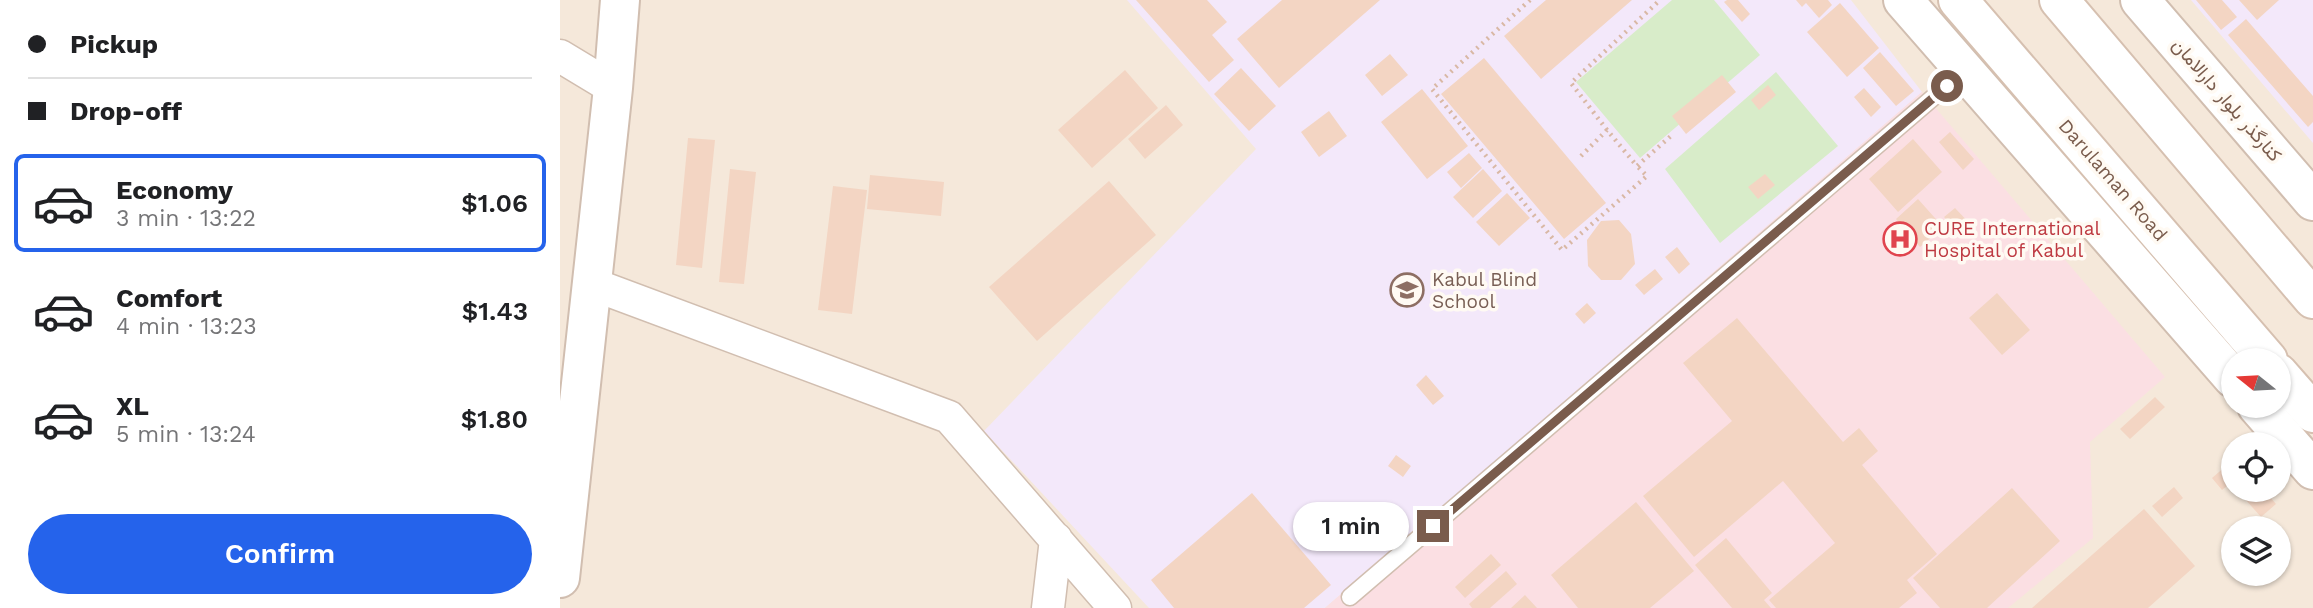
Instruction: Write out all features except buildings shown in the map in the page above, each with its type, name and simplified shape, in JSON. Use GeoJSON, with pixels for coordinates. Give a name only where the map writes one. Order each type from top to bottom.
{"type":"FeatureCollection","features":[{"type":"Feature","properties":{"kind":"street"},"geometry":{"type":"LineString","coordinates":[[560,578],[613,88],[620,0]]}},
{"type":"Feature","properties":{"kind":"street"},"geometry":{"type":"LineString","coordinates":[[1903,0],[2221,364]]}},
{"type":"Feature","properties":{"kind":"street","name":"Darulaman Road"},"geometry":{"type":"LineString","coordinates":[[1958,0],[2258,348]]}},
{"type":"Feature","properties":{"kind":"street"},"geometry":{"type":"LineString","coordinates":[[2059,0],[2313,299]]}},
{"type":"Feature","properties":{"kind":"street","name":"کنارگذر بلوار دارالامان"},"geometry":{"type":"LineString","coordinates":[[2140,0],[2313,201]]}},
{"type":"Feature","properties":{"kind":"street"},"geometry":{"type":"LineString","coordinates":[[560,56],[613,88]]}},
{"type":"Feature","properties":{"kind":"street"},"geometry":{"type":"LineString","coordinates":[[592,284],[949,417],[1115,608]]}},
{"type":"Feature","properties":{"kind":"street"},"geometry":{"type":"LineString","coordinates":[[2291,388],[2313,413]]}},
{"type":"Feature","properties":{"kind":"street"},"geometry":{"type":"LineString","coordinates":[[2268,418],[2313,470]]}},
{"type":"Feature","properties":{"kind":"street"},"geometry":{"type":"LineString","coordinates":[[1048,608],[1056,539]]}},
{"type":"Feature","properties":{"kind":"lane"},"geometry":{"type":"LineString","coordinates":[[1350,597],[1964,71]]}},
{"type":"Feature","properties":{"kind":"path"},"geometry":{"type":"LineString","coordinates":[[1530,0],[1432,89],[1562,250],[1647,176],[1570,83],[1660,0]]}},
{"type":"Feature","properties":{"kind":"path"},"geometry":{"type":"LineString","coordinates":[[1581,156],[1608,130]]}},
{"type":"Feature","properties":{"kind":"path"},"geometry":{"type":"LineString","coordinates":[[1637,166],[1672,135]]}},
{"type":"Feature","properties":{"kind":"shaded area"},"geometry":{"type":"Polygon","coordinates":[[[560,0],[2313,0],[2313,608],[560,608],[560,0]]]}},
{"type":"Feature","properties":{"kind":"shaded area","name":"Kabul Blind School"},"geometry":{"type":"Polygon","coordinates":[[[1127,0],[1851,0],[1922,92],[1325,608],[1149,608],[984,431],[1256,149],[1127,0]]]}},
{"type":"Feature","properties":{"kind":"shaded area"},"geometry":{"type":"Polygon","coordinates":[[[2191,0],[2313,0],[2313,143],[2191,0]]]}},
{"type":"Feature","properties":{"kind":"shaded area","name":"CURE International Hospital of Kabul"},"geometry":{"type":"Polygon","coordinates":[[[1922,92],[2165,377],[2090,442],[2093,538],[2008,608],[1325,608],[1922,92]]]}},
{"type":"Feature","properties":{"kind":"green space"},"geometry":{"type":"Polygon","coordinates":[[[1672,0],[1714,0],[1760,55],[1640,158],[1576,82],[1672,0]]]}},
{"type":"Feature","properties":{"kind":"green space"},"geometry":{"type":"Polygon","coordinates":[[[1776,72],[1838,146],[1720,243],[1665,169],[1776,72]]]}},
{"type":"Feature","properties":{"kind":"place","name":"CURE International Hospital of Kabul"},"geometry":{"type":"Point","coordinates":[1900,239]}},
{"type":"Feature","properties":{"kind":"place","name":"Kabul Blind School"},"geometry":{"type":"Point","coordinates":[1407,290]}},
{"type":"Feature","properties":{"kind":"route"},"geometry":{"type":"LineString","coordinates":[[1433,526],[1947,86]]}}]}
